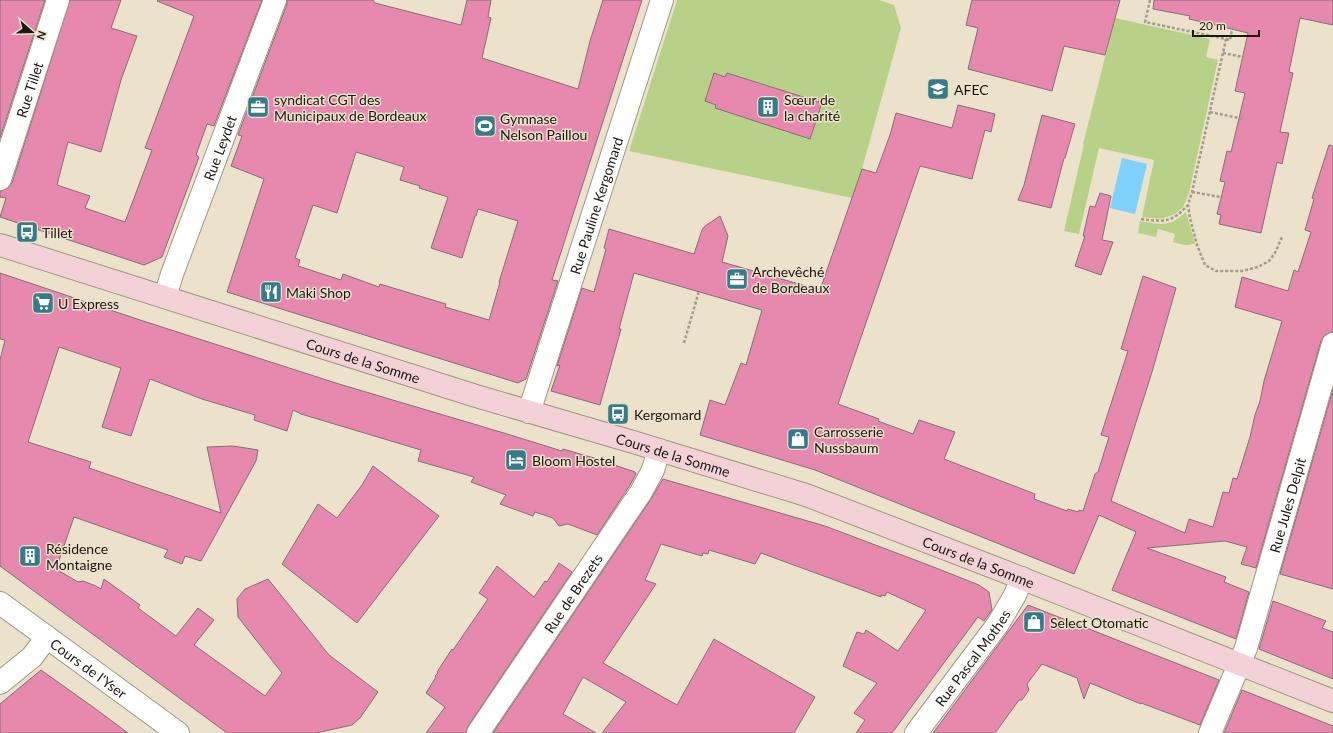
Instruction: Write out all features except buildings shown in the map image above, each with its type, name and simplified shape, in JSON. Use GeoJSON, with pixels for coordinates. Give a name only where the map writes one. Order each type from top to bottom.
{"type":"FeatureCollection","features":[{"type":"Feature","properties":{"kind":"main road","name":"Cours de la Somme"},"geometry":{"type":"LineString","coordinates":[[0,244],[529,412],[806,495],[1022,578],[1333,701]]}},
{"type":"Feature","properties":{"kind":"street","name":"Rue Tillet"},"geometry":{"type":"LineString","coordinates":[[0,179],[58,0]]}},
{"type":"Feature","properties":{"kind":"street","name":"Rue Leydet"},"geometry":{"type":"LineString","coordinates":[[165,297],[172,274],[275,0]]}},
{"type":"Feature","properties":{"kind":"street","name":"Rue Pauline Kergomard"},"geometry":{"type":"LineString","coordinates":[[529,412],[662,0]]}},
{"type":"Feature","properties":{"kind":"street","name":"Rue Jules Delpit"},"geometry":{"type":"LineString","coordinates":[[1210,733],[1246,648],[1333,344]]}},
{"type":"Feature","properties":{"kind":"street","name":"Rue de Brezets"},"geometry":{"type":"LineString","coordinates":[[478,733],[641,492],[653,470],[660,450]]}},
{"type":"Feature","properties":{"kind":"street","name":"Rue Pascal Mothes"},"geometry":{"type":"LineString","coordinates":[[916,733],[998,624],[1022,578]]}},
{"type":"Feature","properties":{"kind":"street","name":"Cours de l'Yser"},"geometry":{"type":"LineString","coordinates":[[0,603],[178,733]]}},
{"type":"Feature","properties":{"kind":"street"},"geometry":{"type":"LineString","coordinates":[[0,683],[32,658],[47,637]]}},
{"type":"Feature","properties":{"kind":"path"},"geometry":{"type":"LineString","coordinates":[[1150,0],[1145,22],[1230,40],[1233,25]]}},
{"type":"Feature","properties":{"kind":"path"},"geometry":{"type":"LineString","coordinates":[[1141,219],[1162,222],[1178,216],[1188,205],[1226,39]]}},
{"type":"Feature","properties":{"kind":"path"},"geometry":{"type":"LineString","coordinates":[[1223,53],[1243,57]]}},
{"type":"Feature","properties":{"kind":"path"},"geometry":{"type":"LineString","coordinates":[[1210,112],[1243,119]]}},
{"type":"Feature","properties":{"kind":"path"},"geometry":{"type":"LineString","coordinates":[[1192,192],[1221,197]]}},
{"type":"Feature","properties":{"kind":"path"},"geometry":{"type":"LineString","coordinates":[[1188,205],[1194,233],[1205,265],[1216,271],[1242,271],[1258,267],[1269,260],[1276,253],[1282,237]]}},
{"type":"Feature","properties":{"kind":"path"},"geometry":{"type":"LineString","coordinates":[[684,343],[699,291]]}},
{"type":"Feature","properties":{"kind":"green space"},"geometry":{"type":"Polygon","coordinates":[[[677,0],[879,0],[894,5],[901,28],[862,169],[852,198],[629,151],[677,0]]]}},
{"type":"Feature","properties":{"kind":"green space"},"geometry":{"type":"Polygon","coordinates":[[[1115,18],[1210,39],[1206,57],[1218,60],[1189,193],[1183,207],[1175,214],[1161,219],[1142,217],[1154,160],[1099,148],[1079,234],[1064,231],[1083,144],[1115,18]]]}},
{"type":"Feature","properties":{"kind":"green space"},"geometry":{"type":"Polygon","coordinates":[[[1186,212],[1195,243],[1187,245],[1173,242],[1175,234],[1158,229],[1156,237],[1138,233],[1140,221],[1165,224],[1175,220],[1186,212]]]}},
{"type":"Feature","properties":{"kind":"water"},"geometry":{"type":"Polygon","coordinates":[[[1122,158],[1147,164],[1135,214],[1110,208],[1122,158]]]}},
{"type":"Feature","properties":{"kind":"place","name":"AFEC"},"geometry":{"type":"Point","coordinates":[938,89]}},
{"type":"Feature","properties":{"kind":"place","name":"syndicat CGT des Municipaux de Bordeaux"},"geometry":{"type":"Point","coordinates":[258,107]}},
{"type":"Feature","properties":{"kind":"place","name":"Sœur de la charité"},"geometry":{"type":"Point","coordinates":[768,107]}},
{"type":"Feature","properties":{"kind":"place","name":"Gymnase Nelson Paillou"},"geometry":{"type":"Point","coordinates":[485,126]}},
{"type":"Feature","properties":{"kind":"place","name":"Tillet"},"geometry":{"type":"Point","coordinates":[27,232]}},
{"type":"Feature","properties":{"kind":"place","name":"Archevêché de Bordeaux"},"geometry":{"type":"Point","coordinates":[737,279]}},
{"type":"Feature","properties":{"kind":"place","name":"Maki Shop"},"geometry":{"type":"Point","coordinates":[271,292]}},
{"type":"Feature","properties":{"kind":"place","name":"U Express"},"geometry":{"type":"Point","coordinates":[43,303]}},
{"type":"Feature","properties":{"kind":"place","name":"Kergomard"},"geometry":{"type":"Point","coordinates":[618,414]}},
{"type":"Feature","properties":{"kind":"place","name":"Carrosserie Nussbaum"},"geometry":{"type":"Point","coordinates":[798,439]}},
{"type":"Feature","properties":{"kind":"place","name":"Bloom Hostel"},"geometry":{"type":"Point","coordinates":[516,460]}},
{"type":"Feature","properties":{"kind":"place","name":"Résidence Montaigne"},"geometry":{"type":"Point","coordinates":[30,556]}},
{"type":"Feature","properties":{"kind":"place","name":"Select Otomatic"},"geometry":{"type":"Point","coordinates":[1034,622]}}]}
